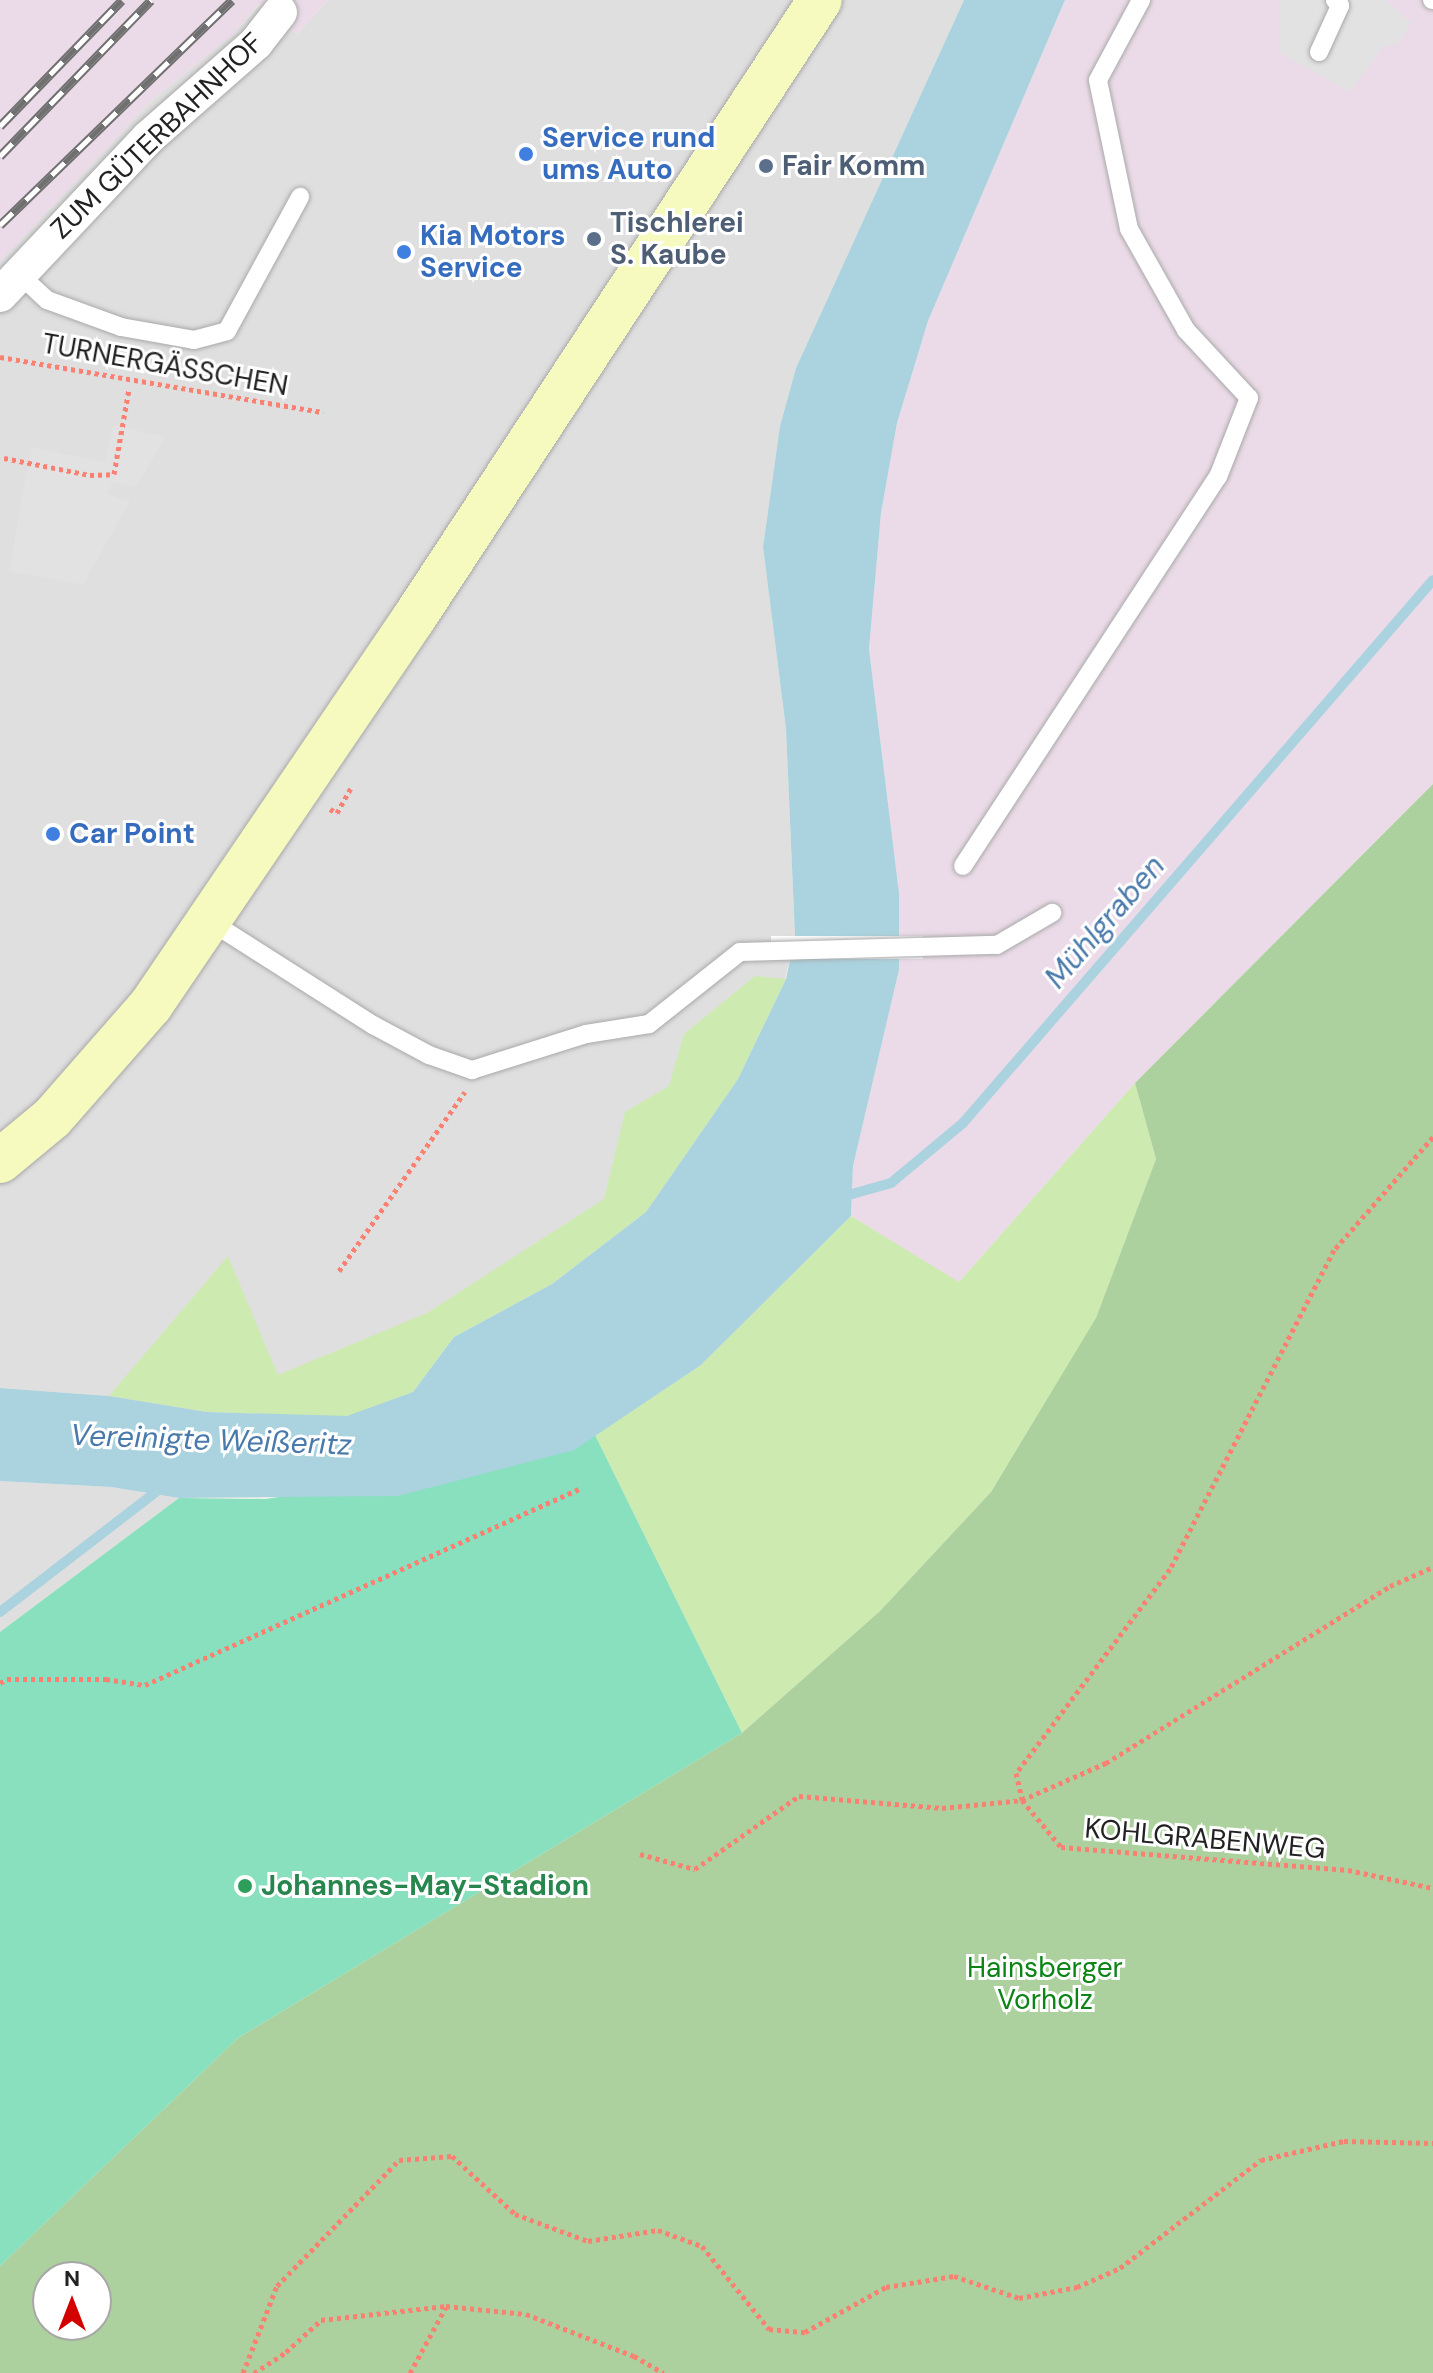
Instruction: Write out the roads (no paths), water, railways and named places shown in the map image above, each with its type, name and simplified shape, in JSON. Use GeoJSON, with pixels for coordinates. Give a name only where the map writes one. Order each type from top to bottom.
{"type":"FeatureCollection","features":[{"type":"Feature","properties":{"kind":"main road"},"geometry":{"type":"LineString","coordinates":[[0,1161],[52,1118],[132,1028],[421,606],[820,0]]}},
{"type":"Feature","properties":{"kind":"street","name":"ZUM GÜTERBAHNHOF"},"geometry":{"type":"LineString","coordinates":[[9,284],[148,138],[256,43],[284,6]]}},
{"type":"Feature","properties":{"kind":"lane"},"geometry":{"type":"LineString","coordinates":[[963,866],[1218,477],[1249,398],[1186,330],[1129,229],[1098,80],[1141,0]]}},
{"type":"Feature","properties":{"kind":"lane"},"geometry":{"type":"LineString","coordinates":[[1319,52],[1340,6],[1335,0]]}},
{"type":"Feature","properties":{"kind":"lane"},"geometry":{"type":"LineString","coordinates":[[9,284],[121,327],[194,340],[227,331],[300,197]]}},
{"type":"Feature","properties":{"kind":"lane"},"geometry":{"type":"LineString","coordinates":[[208,920],[373,1025],[429,1055],[472,1070],[586,1034],[649,1024],[740,952],[997,945],[1052,913]]}},
{"type":"Feature","properties":{"kind":"water","name":"Vereinigte Weißeritz"},"geometry":{"type":"Polygon","coordinates":[[[964,0],[1065,0],[928,321],[897,423],[881,513],[869,649],[899,893],[899,970],[853,1166],[851,1216],[701,1365],[574,1450],[398,1496],[179,1498],[111,1487],[0,1481],[0,1388],[109,1396],[207,1412],[347,1416],[413,1392],[454,1337],[552,1284],[646,1212],[738,1079],[786,979],[795,936],[786,729],[763,547],[780,426],[796,368],[964,0]]]}},
{"type":"Feature","properties":{"kind":"waterway","name":"Mühlgraben"},"geometry":{"type":"LineString","coordinates":[[840,1193],[852,1194],[891,1183],[963,1123],[1433,580]]}},
{"type":"Feature","properties":{"kind":"waterway"},"geometry":{"type":"LineString","coordinates":[[0,1612],[166,1484]]}},
{"type":"Feature","properties":{"kind":"railway"},"geometry":{"type":"LineString","coordinates":[[0,126],[122,0]]}},
{"type":"Feature","properties":{"kind":"railway"},"geometry":{"type":"LineString","coordinates":[[0,156],[151,0]]}},
{"type":"Feature","properties":{"kind":"railway"},"geometry":{"type":"LineString","coordinates":[[0,225],[232,0]]}},
{"type":"Feature","properties":{"kind":"place","name":"Service rund ums Auto"},"geometry":{"type":"Point","coordinates":[526,154]}},
{"type":"Feature","properties":{"kind":"place","name":"Fair Komm"},"geometry":{"type":"Point","coordinates":[766,166]}},
{"type":"Feature","properties":{"kind":"place","name":"Tischlerei S. Kaube"},"geometry":{"type":"Point","coordinates":[594,239]}},
{"type":"Feature","properties":{"kind":"place","name":"Kia Motors Service"},"geometry":{"type":"Point","coordinates":[404,252]}},
{"type":"Feature","properties":{"kind":"place","name":"Car Point"},"geometry":{"type":"Point","coordinates":[53,834]}},
{"type":"Feature","properties":{"kind":"place","name":"Johannes-May-Stadion"},"geometry":{"type":"Point","coordinates":[245,1886]}},
{"type":"Feature","properties":{"kind":"park label","name":"Hainsberger Vorholz"},"geometry":{"type":"Point","coordinates":[1045,1984]}}]}
